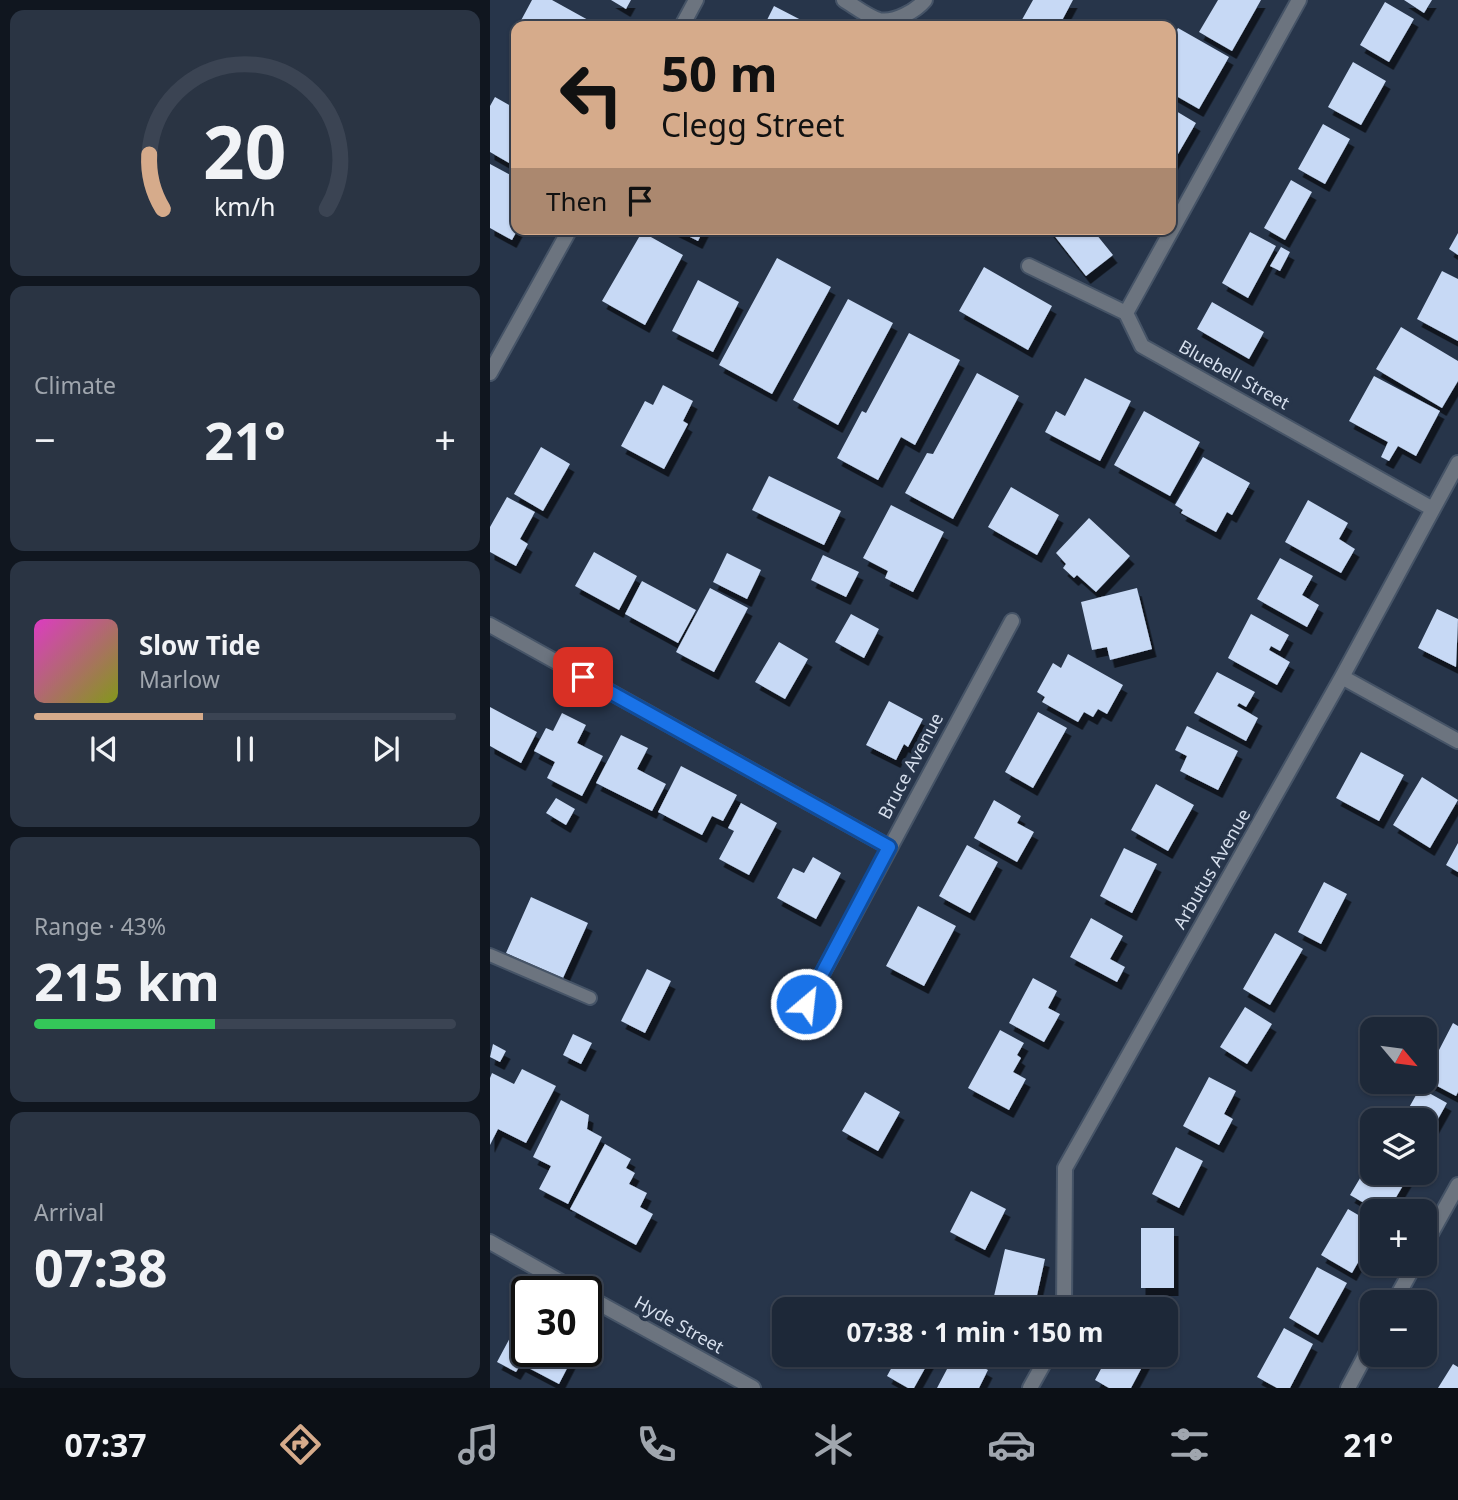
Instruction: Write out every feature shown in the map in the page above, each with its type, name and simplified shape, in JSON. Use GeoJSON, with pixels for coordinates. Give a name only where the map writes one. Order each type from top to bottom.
{"type":"FeatureCollection","features":[{"type":"Feature","properties":{"kind":"street"},"geometry":{"type":"LineString","coordinates":[[685,21],[696,0]]}},
{"type":"Feature","properties":{"kind":"street"},"geometry":{"type":"LineString","coordinates":[[844,0],[879,20],[909,13],[925,0]]}},
{"type":"Feature","properties":{"kind":"street"},"geometry":{"type":"LineString","coordinates":[[1176,223],[1299,0]]}},
{"type":"Feature","properties":{"kind":"street"},"geometry":{"type":"LineString","coordinates":[[490,373],[567,235]]}},
{"type":"Feature","properties":{"kind":"street"},"geometry":{"type":"LineString","coordinates":[[1029,266],[1126,313],[1169,235]]}},
{"type":"Feature","properties":{"kind":"street","name":"Bluebell Street"},"geometry":{"type":"LineString","coordinates":[[1126,313],[1142,346],[1433,509]]}},
{"type":"Feature","properties":{"kind":"street","name":"Arbutus Avenue"},"geometry":{"type":"LineString","coordinates":[[1064,1297],[1065,1168],[1342,677],[1458,463]]}},
{"type":"Feature","properties":{"kind":"street","name":"Bruce Avenue"},"geometry":{"type":"LineString","coordinates":[[806,1004],[1012,621]]}},
{"type":"Feature","properties":{"kind":"street"},"geometry":{"type":"LineString","coordinates":[[490,625],[889,847]]}},
{"type":"Feature","properties":{"kind":"street"},"geometry":{"type":"LineString","coordinates":[[1342,677],[1458,741]]}},
{"type":"Feature","properties":{"kind":"street"},"geometry":{"type":"LineString","coordinates":[[1437,1223],[1458,1185]]}},
{"type":"Feature","properties":{"kind":"street"},"geometry":{"type":"LineString","coordinates":[[490,1242],[551,1276]]}},
{"type":"Feature","properties":{"kind":"street","name":"Hyde Street"},"geometry":{"type":"LineString","coordinates":[[602,1305],[753,1388]]}},
{"type":"Feature","properties":{"kind":"street"},"geometry":{"type":"LineString","coordinates":[[1348,1388],[1360,1366]]}},
{"type":"Feature","properties":{"kind":"street"},"geometry":{"type":"LineString","coordinates":[[1030,1388],[1042,1367]]}},
{"type":"Feature","properties":{"kind":"lane"},"geometry":{"type":"LineString","coordinates":[[490,955],[590,998]]}},
{"type":"Feature","properties":{"kind":"building"},"geometry":{"type":"Polygon","coordinates":[[[532,0],[552,0],[590,21],[521,21],[532,0]]]}},
{"type":"Feature","properties":{"kind":"building"},"geometry":{"type":"Polygon","coordinates":[[[611,0],[631,0],[626,9],[611,0]]]}},
{"type":"Feature","properties":{"kind":"building"},"geometry":{"type":"Polygon","coordinates":[[[1033,0],[1073,0],[1062,21],[1021,21],[1033,0]]]}},
{"type":"Feature","properties":{"kind":"building"},"geometry":{"type":"Polygon","coordinates":[[[1218,0],[1261,0],[1232,51],[1199,32],[1218,0]]]}},
{"type":"Feature","properties":{"kind":"building"},"geometry":{"type":"Polygon","coordinates":[[[1404,0],[1432,0],[1424,13],[1404,0]]]}},
{"type":"Feature","properties":{"kind":"building"},"geometry":{"type":"Polygon","coordinates":[[[1385,2],[1414,19],[1389,62],[1360,45],[1385,2]]]}},
{"type":"Feature","properties":{"kind":"building"},"geometry":{"type":"Polygon","coordinates":[[[774,6],[803,21],[766,21],[774,6]]]}},
{"type":"Feature","properties":{"kind":"building"},"geometry":{"type":"Polygon","coordinates":[[[1178,28],[1229,57],[1199,109],[1176,96],[1178,28]]]}},
{"type":"Feature","properties":{"kind":"building"},"geometry":{"type":"Polygon","coordinates":[[[1353,62],[1386,81],[1361,125],[1328,107],[1353,62]]]}},
{"type":"Feature","properties":{"kind":"building"},"geometry":{"type":"Polygon","coordinates":[[[495,97],[511,106],[511,164],[490,152],[490,106],[495,97]]]}},
{"type":"Feature","properties":{"kind":"building"},"geometry":{"type":"Polygon","coordinates":[[[1176,111],[1196,123],[1176,157],[1176,111]]]}},
{"type":"Feature","properties":{"kind":"building"},"geometry":{"type":"Polygon","coordinates":[[[1323,124],[1350,139],[1325,184],[1298,169],[1323,124]]]}},
{"type":"Feature","properties":{"kind":"building"},"geometry":{"type":"Polygon","coordinates":[[[490,164],[511,175],[511,235],[515,235],[512,240],[490,228],[490,164]]]}},
{"type":"Feature","properties":{"kind":"building"},"geometry":{"type":"Polygon","coordinates":[[[1291,180],[1312,192],[1285,240],[1264,228],[1291,180]]]}},
{"type":"Feature","properties":{"kind":"building"},"geometry":{"type":"Polygon","coordinates":[[[1250,232],[1276,246],[1248,298],[1222,283],[1250,232]]]}},
{"type":"Feature","properties":{"kind":"building"},"geometry":{"type":"Polygon","coordinates":[[[1458,233],[1458,255],[1449,249],[1458,233]]]}},
{"type":"Feature","properties":{"kind":"building"},"geometry":{"type":"Polygon","coordinates":[[[640,235],[647,235],[683,255],[645,325],[602,301],[640,235]]]}},
{"type":"Feature","properties":{"kind":"building"},"geometry":{"type":"Polygon","coordinates":[[[686,235],[701,235],[698,241],[686,235]]]}},
{"type":"Feature","properties":{"kind":"building"},"geometry":{"type":"Polygon","coordinates":[[[1054,235],[1097,235],[1113,255],[1086,276],[1054,235]]]}},
{"type":"Feature","properties":{"kind":"building"},"geometry":{"type":"Polygon","coordinates":[[[1281,247],[1290,252],[1280,271],[1270,266],[1281,247]]]}},
{"type":"Feature","properties":{"kind":"building"},"geometry":{"type":"Polygon","coordinates":[[[777,258],[831,287],[772,394],[719,365],[777,258]]]}},
{"type":"Feature","properties":{"kind":"building"},"geometry":{"type":"Polygon","coordinates":[[[984,267],[1052,306],[1028,350],[959,311],[984,267]]]}},
{"type":"Feature","properties":{"kind":"building"},"geometry":{"type":"Polygon","coordinates":[[[1442,271],[1458,279],[1458,341],[1417,319],[1442,271]]]}},
{"type":"Feature","properties":{"kind":"building"},"geometry":{"type":"Polygon","coordinates":[[[698,280],[739,302],[713,352],[672,331],[698,280]]]}},
{"type":"Feature","properties":{"kind":"building"},"geometry":{"type":"Polygon","coordinates":[[[848,299],[893,323],[838,425],[793,400],[848,299]]]}},
{"type":"Feature","properties":{"kind":"building"},"geometry":{"type":"Polygon","coordinates":[[[1212,302],[1264,332],[1249,359],[1197,329],[1212,302]]]}},
{"type":"Feature","properties":{"kind":"building"},"geometry":{"type":"Polygon","coordinates":[[[1401,327],[1458,361],[1458,381],[1442,408],[1376,369],[1401,327]]]}},
{"type":"Feature","properties":{"kind":"building"},"geometry":{"type":"Polygon","coordinates":[[[909,333],[960,360],[915,445],[901,437],[878,480],[837,458],[862,411],[866,413],[909,333]]]}},
{"type":"Feature","properties":{"kind":"building"},"geometry":{"type":"Polygon","coordinates":[[[977,373],[1019,396],[953,519],[905,493],[927,453],[933,454],[977,373]]]}},
{"type":"Feature","properties":{"kind":"building"},"geometry":{"type":"Polygon","coordinates":[[[1374,376],[1440,411],[1416,456],[1398,446],[1389,461],[1381,457],[1388,442],[1349,421],[1374,376]]]}},
{"type":"Feature","properties":{"kind":"building"},"geometry":{"type":"Polygon","coordinates":[[[1085,378],[1131,401],[1100,461],[1045,432],[1056,411],[1065,416],[1085,378]]]}},
{"type":"Feature","properties":{"kind":"building"},"geometry":{"type":"Polygon","coordinates":[[[663,385],[693,401],[683,421],[688,424],[664,469],[621,446],[645,401],[653,405],[663,385]]]}},
{"type":"Feature","properties":{"kind":"building"},"geometry":{"type":"Polygon","coordinates":[[[1144,411],[1200,442],[1170,496],[1114,465],[1144,411]]]}},
{"type":"Feature","properties":{"kind":"building"},"geometry":{"type":"Polygon","coordinates":[[[541,447],[570,464],[543,511],[514,494],[541,447]]]}},
{"type":"Feature","properties":{"kind":"building"},"geometry":{"type":"Polygon","coordinates":[[[1203,457],[1250,483],[1232,515],[1227,512],[1216,532],[1181,513],[1183,510],[1175,505],[1203,457]]]}},
{"type":"Feature","properties":{"kind":"building"},"geometry":{"type":"Polygon","coordinates":[[[769,476],[841,511],[824,545],[752,510],[769,476]]]}},
{"type":"Feature","properties":{"kind":"building"},"geometry":{"type":"Polygon","coordinates":[[[1011,487],[1059,515],[1037,555],[988,527],[1011,487]]]}},
{"type":"Feature","properties":{"kind":"building"},"geometry":{"type":"Polygon","coordinates":[[[507,497],[535,512],[520,539],[528,544],[516,566],[490,552],[490,527],[507,497]]]}},
{"type":"Feature","properties":{"kind":"building"},"geometry":{"type":"Polygon","coordinates":[[[1308,500],[1348,523],[1339,539],[1355,549],[1341,573],[1285,542],[1308,500]]]}},
{"type":"Feature","properties":{"kind":"building"},"geometry":{"type":"Polygon","coordinates":[[[891,505],[944,532],[913,592],[885,578],[888,571],[863,558],[891,505]]]}},
{"type":"Feature","properties":{"kind":"building"},"geometry":{"type":"Polygon","coordinates":[[[1089,518],[1130,556],[1096,592],[1077,575],[1074,578],[1063,568],[1066,564],[1056,553],[1089,518]]]}},
{"type":"Feature","properties":{"kind":"building"},"geometry":{"type":"Polygon","coordinates":[[[594,552],[637,576],[619,610],[575,586],[594,552]]]}},
{"type":"Feature","properties":{"kind":"building"},"geometry":{"type":"Polygon","coordinates":[[[727,553],[761,570],[747,599],[713,582],[727,553]]]}},
{"type":"Feature","properties":{"kind":"building"},"geometry":{"type":"Polygon","coordinates":[[[823,555],[859,572],[846,597],[811,580],[823,555]]]}},
{"type":"Feature","properties":{"kind":"building"},"geometry":{"type":"Polygon","coordinates":[[[1280,558],[1313,576],[1302,595],[1319,605],[1307,627],[1257,599],[1280,558]]]}},
{"type":"Feature","properties":{"kind":"building"},"geometry":{"type":"Polygon","coordinates":[[[642,581],[696,610],[678,643],[625,614],[642,581]]]}},
{"type":"Feature","properties":{"kind":"building"},"geometry":{"type":"Polygon","coordinates":[[[710,588],[748,608],[714,672],[676,652],[710,588]]]}},
{"type":"Feature","properties":{"kind":"building"},"geometry":{"type":"Polygon","coordinates":[[[1137,588],[1152,649],[1110,660],[1107,647],[1092,650],[1081,602],[1137,588]]]}},
{"type":"Feature","properties":{"kind":"building"},"geometry":{"type":"Polygon","coordinates":[[[1437,609],[1458,619],[1456,667],[1418,648],[1437,609]]]}},
{"type":"Feature","properties":{"kind":"building"},"geometry":{"type":"Polygon","coordinates":[[[851,614],[879,629],[864,658],[835,642],[851,614]]]}},
{"type":"Feature","properties":{"kind":"building"},"geometry":{"type":"Polygon","coordinates":[[[1251,614],[1289,635],[1280,651],[1271,646],[1269,650],[1290,662],[1277,685],[1228,658],[1251,614]]]}},
{"type":"Feature","properties":{"kind":"building"},"geometry":{"type":"Polygon","coordinates":[[[779,642],[808,659],[785,699],[755,682],[779,642]]]}},
{"type":"Feature","properties":{"kind":"building"},"geometry":{"type":"Polygon","coordinates":[[[1068,654],[1123,685],[1107,714],[1098,709],[1093,717],[1084,712],[1078,722],[1042,702],[1045,697],[1037,692],[1053,663],[1061,668],[1068,654]]]}},
{"type":"Feature","properties":{"kind":"building"},"geometry":{"type":"Polygon","coordinates":[[[1217,672],[1255,692],[1246,707],[1239,703],[1237,706],[1258,718],[1246,741],[1194,713],[1217,672]]]}},
{"type":"Feature","properties":{"kind":"building"},"geometry":{"type":"Polygon","coordinates":[[[889,701],[923,719],[908,747],[904,744],[896,760],[866,745],[889,701]]]}},
{"type":"Feature","properties":{"kind":"building"},"geometry":{"type":"Polygon","coordinates":[[[490,707],[537,732],[521,763],[490,746],[490,707]]]}},
{"type":"Feature","properties":{"kind":"building"},"geometry":{"type":"Polygon","coordinates":[[[1038,712],[1067,728],[1033,788],[1005,772],[1038,712]]]}},
{"type":"Feature","properties":{"kind":"building"},"geometry":{"type":"Polygon","coordinates":[[[562,713],[586,725],[577,743],[603,756],[582,796],[547,778],[555,762],[534,751],[546,728],[553,731],[562,713]]]}},
{"type":"Feature","properties":{"kind":"building"},"geometry":{"type":"Polygon","coordinates":[[[1187,726],[1238,751],[1218,790],[1180,771],[1187,756],[1175,750],[1187,726]]]}},
{"type":"Feature","properties":{"kind":"building"},"geometry":{"type":"Polygon","coordinates":[[[621,735],[648,748],[637,769],[666,784],[652,811],[596,783],[621,735]]]}},
{"type":"Feature","properties":{"kind":"building"},"geometry":{"type":"Polygon","coordinates":[[[1361,752],[1404,775],[1379,821],[1336,798],[1361,752]]]}},
{"type":"Feature","properties":{"kind":"building"},"geometry":{"type":"Polygon","coordinates":[[[681,766],[737,795],[723,821],[712,816],[702,835],[658,812],[681,766]]]}},
{"type":"Feature","properties":{"kind":"building"},"geometry":{"type":"Polygon","coordinates":[[[1422,777],[1458,800],[1430,848],[1393,825],[1422,777]]]}},
{"type":"Feature","properties":{"kind":"building"},"geometry":{"type":"Polygon","coordinates":[[[1156,784],[1194,805],[1168,851],[1131,830],[1156,784]]]}},
{"type":"Feature","properties":{"kind":"building"},"geometry":{"type":"Polygon","coordinates":[[[556,798],[575,809],[566,825],[546,813],[556,798]]]}},
{"type":"Feature","properties":{"kind":"building"},"geometry":{"type":"Polygon","coordinates":[[[994,800],[1021,816],[1017,823],[1034,832],[1017,862],[974,838],[994,800]]]}},
{"type":"Feature","properties":{"kind":"building"},"geometry":{"type":"Polygon","coordinates":[[[741,803],[777,823],[749,875],[719,859],[734,831],[728,828],[741,803]]]}},
{"type":"Feature","properties":{"kind":"building"},"geometry":{"type":"Polygon","coordinates":[[[1458,843],[1458,872],[1446,865],[1458,843]]]}},
{"type":"Feature","properties":{"kind":"building"},"geometry":{"type":"Polygon","coordinates":[[[967,845],[998,862],[970,913],[939,896],[967,845]]]}},
{"type":"Feature","properties":{"kind":"building"},"geometry":{"type":"Polygon","coordinates":[[[1124,848],[1157,864],[1132,913],[1100,896],[1124,848]]]}},
{"type":"Feature","properties":{"kind":"building"},"geometry":{"type":"Polygon","coordinates":[[[813,857],[841,873],[816,919],[777,898],[793,868],[804,873],[813,857]]]}},
{"type":"Feature","properties":{"kind":"building"},"geometry":{"type":"Polygon","coordinates":[[[1324,882],[1347,894],[1321,944],[1298,932],[1324,882]]]}},
{"type":"Feature","properties":{"kind":"building"},"geometry":{"type":"Polygon","coordinates":[[[531,897],[588,923],[563,978],[506,953],[531,897]]]}},
{"type":"Feature","properties":{"kind":"building"},"geometry":{"type":"Polygon","coordinates":[[[918,906],[956,926],[924,986],[886,966],[918,906]]]}},
{"type":"Feature","properties":{"kind":"building"},"geometry":{"type":"Polygon","coordinates":[[[1091,918],[1123,936],[1110,959],[1125,967],[1117,982],[1070,957],[1091,918]]]}},
{"type":"Feature","properties":{"kind":"building"},"geometry":{"type":"Polygon","coordinates":[[[1275,933],[1303,949],[1270,1005],[1243,989],[1275,933]]]}},
{"type":"Feature","properties":{"kind":"building"},"geometry":{"type":"Polygon","coordinates":[[[647,969],[671,981],[645,1033],[621,1021],[647,969]]]}},
{"type":"Feature","properties":{"kind":"building"},"geometry":{"type":"Polygon","coordinates":[[[1033,978],[1057,991],[1048,1008],[1060,1014],[1044,1042],[1009,1023],[1033,978]]]}},
{"type":"Feature","properties":{"kind":"building"},"geometry":{"type":"Polygon","coordinates":[[[1245,1007],[1272,1024],[1247,1064],[1220,1047],[1245,1007]]]}},
{"type":"Feature","properties":{"kind":"building"},"geometry":{"type":"Polygon","coordinates":[[[1453,1023],[1458,1026],[1456,1096],[1437,1086],[1437,1054],[1453,1023]]]}},
{"type":"Feature","properties":{"kind":"building"},"geometry":{"type":"Polygon","coordinates":[[[1000,1030],[1024,1043],[1017,1055],[1021,1058],[1013,1072],[1026,1079],[1009,1110],[968,1088],[1000,1030]]]}},
{"type":"Feature","properties":{"kind":"building"},"geometry":{"type":"Polygon","coordinates":[[[573,1034],[592,1043],[581,1064],[563,1055],[573,1034]]]}},
{"type":"Feature","properties":{"kind":"building"},"geometry":{"type":"Polygon","coordinates":[[[493,1044],[506,1051],[500,1062],[490,1057],[493,1044]]]}},
{"type":"Feature","properties":{"kind":"building"},"geometry":{"type":"Polygon","coordinates":[[[522,1069],[556,1086],[526,1143],[498,1129],[490,1145],[492,1073],[514,1084],[522,1069]]]}},
{"type":"Feature","properties":{"kind":"building"},"geometry":{"type":"Polygon","coordinates":[[[1209,1077],[1236,1091],[1224,1114],[1233,1119],[1219,1145],[1183,1126],[1209,1077]]]}},
{"type":"Feature","properties":{"kind":"building"},"geometry":{"type":"Polygon","coordinates":[[[865,1092],[900,1112],[878,1151],[842,1131],[865,1092]]]}},
{"type":"Feature","properties":{"kind":"building"},"geometry":{"type":"Polygon","coordinates":[[[1417,1094],[1431,1094],[1447,1103],[1437,1121],[1437,1108],[1409,1108],[1417,1094]]]}},
{"type":"Feature","properties":{"kind":"building"},"geometry":{"type":"Polygon","coordinates":[[[561,1100],[589,1115],[587,1129],[602,1137],[568,1204],[539,1189],[551,1166],[533,1157],[561,1100]]]}},
{"type":"Feature","properties":{"kind":"building"},"geometry":{"type":"Polygon","coordinates":[[[605,1144],[631,1159],[626,1168],[635,1173],[629,1184],[647,1193],[640,1207],[653,1214],[636,1245],[570,1209],[605,1144]]]}},
{"type":"Feature","properties":{"kind":"building"},"geometry":{"type":"Polygon","coordinates":[[[1176,1147],[1203,1161],[1179,1208],[1152,1194],[1176,1147]]]}},
{"type":"Feature","properties":{"kind":"building"},"geometry":{"type":"Polygon","coordinates":[[[1360,1178],[1360,1185],[1403,1185],[1395,1199],[1360,1201],[1350,1195],[1360,1178]]]}},
{"type":"Feature","properties":{"kind":"building"},"geometry":{"type":"Polygon","coordinates":[[[971,1191],[1006,1209],[985,1250],[950,1232],[971,1191]]]}},
{"type":"Feature","properties":{"kind":"building"},"geometry":{"type":"Polygon","coordinates":[[[1348,1209],[1360,1216],[1360,1259],[1352,1273],[1321,1255],[1348,1209]]]}},
{"type":"Feature","properties":{"kind":"building"},"geometry":{"type":"Polygon","coordinates":[[[1141,1228],[1174,1228],[1174,1288],[1141,1288],[1141,1228]]]}},
{"type":"Feature","properties":{"kind":"building"},"geometry":{"type":"Polygon","coordinates":[[[1005,1249],[1045,1259],[1037,1297],[994,1297],[1005,1249]]]}},
{"type":"Feature","properties":{"kind":"building"},"geometry":{"type":"Polygon","coordinates":[[[1317,1267],[1347,1283],[1318,1335],[1289,1318],[1317,1267]]]}},
{"type":"Feature","properties":{"kind":"building"},"geometry":{"type":"Polygon","coordinates":[[[1284,1328],[1313,1344],[1290,1388],[1277,1388],[1257,1377],[1284,1328]]]}},
{"type":"Feature","properties":{"kind":"building"},"geometry":{"type":"Polygon","coordinates":[[[511,1336],[511,1367],[519,1367],[516,1372],[497,1362],[511,1336]]]}},
{"type":"Feature","properties":{"kind":"building"},"geometry":{"type":"Polygon","coordinates":[[[1453,1364],[1458,1367],[1458,1388],[1438,1388],[1453,1364]]]}},
{"type":"Feature","properties":{"kind":"building"},"geometry":{"type":"Polygon","coordinates":[[[527,1367],[568,1367],[559,1384],[527,1367]]]}},
{"type":"Feature","properties":{"kind":"building"},"geometry":{"type":"Polygon","coordinates":[[[892,1367],[926,1367],[914,1388],[908,1388],[887,1376],[892,1367]]]}},
{"type":"Feature","properties":{"kind":"building"},"geometry":{"type":"Polygon","coordinates":[[[948,1367],[983,1367],[988,1370],[979,1388],[937,1388],[948,1367]]]}},
{"type":"Feature","properties":{"kind":"building"},"geometry":{"type":"Polygon","coordinates":[[[1102,1367],[1142,1367],[1131,1388],[1109,1388],[1095,1380],[1102,1367]]]}},
{"type":"Feature","properties":{"kind":"route"},"geometry":{"type":"LineString","coordinates":[[583,677],[889,847],[806,1004]]}}]}
